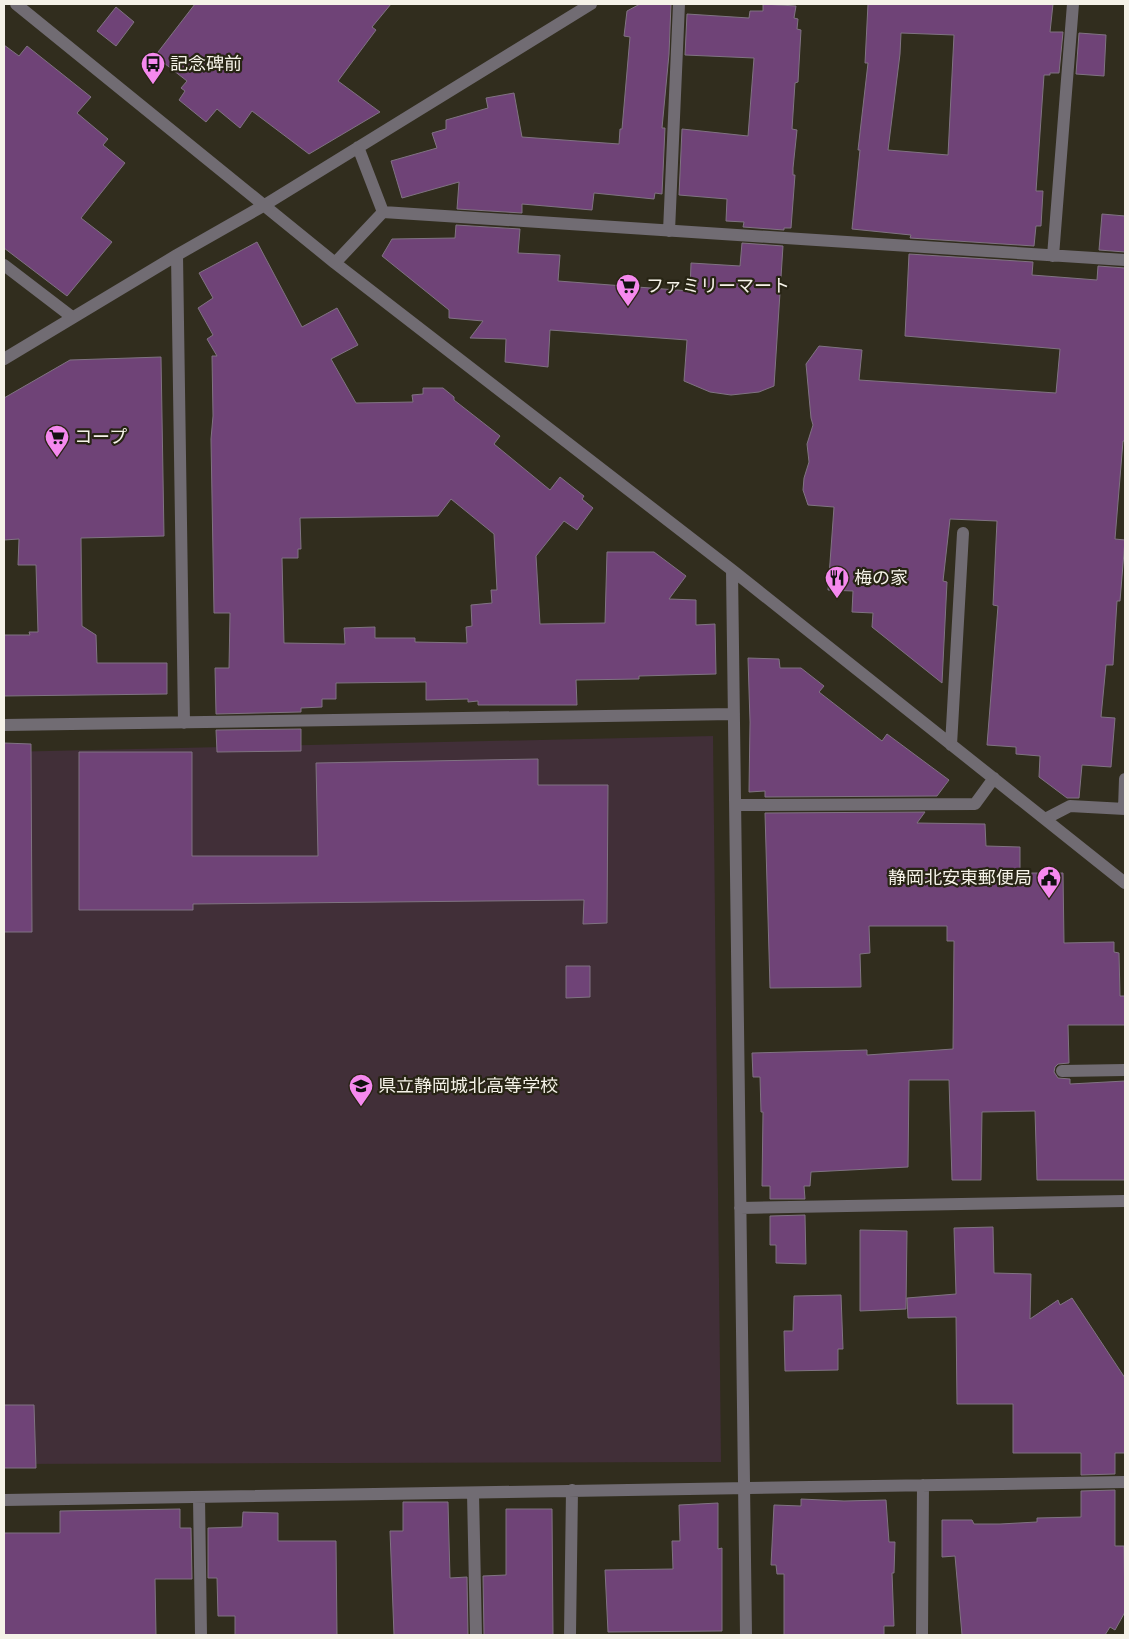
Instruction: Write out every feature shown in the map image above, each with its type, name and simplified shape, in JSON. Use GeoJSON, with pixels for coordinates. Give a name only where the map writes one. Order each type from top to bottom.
{"type":"FeatureCollection","features":[{"type":"Feature","properties":{"kind":"street"},"geometry":{"type":"LineString","coordinates":[[16,4],[263,206],[732,570],[1125,883]]}},
{"type":"Feature","properties":{"kind":"street"},"geometry":{"type":"LineString","coordinates":[[4,359],[72,317],[263,206],[591,4]]}},
{"type":"Feature","properties":{"kind":"street"},"geometry":{"type":"LineString","coordinates":[[669,231],[679,4]]}},
{"type":"Feature","properties":{"kind":"street"},"geometry":{"type":"LineString","coordinates":[[1052,256],[1074,4]]}},
{"type":"Feature","properties":{"kind":"street"},"geometry":{"type":"LineString","coordinates":[[358,147],[383,212]]}},
{"type":"Feature","properties":{"kind":"street"},"geometry":{"type":"LineString","coordinates":[[335,263],[383,212]]}},
{"type":"Feature","properties":{"kind":"street"},"geometry":{"type":"LineString","coordinates":[[383,212],[1125,260]]}},
{"type":"Feature","properties":{"kind":"street"},"geometry":{"type":"LineString","coordinates":[[177,255],[184,723]]}},
{"type":"Feature","properties":{"kind":"street"},"geometry":{"type":"LineString","coordinates":[[4,265],[72,317]]}},
{"type":"Feature","properties":{"kind":"street"},"geometry":{"type":"LineString","coordinates":[[951,744],[963,533]]}},
{"type":"Feature","properties":{"kind":"street"},"geometry":{"type":"LineString","coordinates":[[732,570],[746,1635]]}},
{"type":"Feature","properties":{"kind":"street"},"geometry":{"type":"LineString","coordinates":[[4,726],[734,714]]}},
{"type":"Feature","properties":{"kind":"street"},"geometry":{"type":"LineString","coordinates":[[736,805],[975,804],[994,778]]}},
{"type":"Feature","properties":{"kind":"street"},"geometry":{"type":"LineString","coordinates":[[1045,819],[1070,806],[1124,809],[1125,779]]}},
{"type":"Feature","properties":{"kind":"street"},"geometry":{"type":"LineString","coordinates":[[1062,1071],[1125,1070]]}},
{"type":"Feature","properties":{"kind":"street"},"geometry":{"type":"LineString","coordinates":[[740,1208],[1125,1201]]}},
{"type":"Feature","properties":{"kind":"street"},"geometry":{"type":"LineString","coordinates":[[4,1500],[1125,1482]]}},
{"type":"Feature","properties":{"kind":"street"},"geometry":{"type":"LineString","coordinates":[[922,1635],[923,1485]]}},
{"type":"Feature","properties":{"kind":"street"},"geometry":{"type":"LineString","coordinates":[[570,1635],[572,1490]]}},
{"type":"Feature","properties":{"kind":"street"},"geometry":{"type":"LineString","coordinates":[[473,1492],[476,1635]]}},
{"type":"Feature","properties":{"kind":"street"},"geometry":{"type":"LineString","coordinates":[[199,1497],[201,1635]]}},
{"type":"Feature","properties":{"kind":"shaded area","name":"県立静岡城北高等学校"},"geometry":{"type":"Polygon","coordinates":[[[713,736],[721,1462],[4,1464],[4,752],[713,736]]]}},
{"type":"Feature","properties":{"kind":"building"},"geometry":{"type":"Polygon","coordinates":[[[195,4],[391,4],[372,27],[376,30],[338,81],[380,112],[309,154],[252,111],[240,128],[217,109],[206,122],[179,100],[185,91],[181,88],[187,81],[155,56],[195,4]]]}},
{"type":"Feature","properties":{"kind":"building"},"geometry":{"type":"Polygon","coordinates":[[[640,4],[671,4],[669,54],[662,128],[665,128],[662,194],[655,193],[654,199],[594,193],[592,210],[522,204],[522,213],[457,209],[459,182],[402,198],[391,161],[437,148],[432,133],[446,129],[446,120],[488,108],[486,98],[514,93],[522,137],[619,144],[630,37],[624,36],[627,11],[640,4]]]}},
{"type":"Feature","properties":{"kind":"building"},"geometry":{"type":"Polygon","coordinates":[[[763,4],[796,6],[794,18],[798,19],[797,29],[801,30],[798,82],[795,83],[792,129],[797,130],[793,168],[793,175],[795,175],[791,228],[784,228],[784,230],[743,227],[744,222],[726,221],[727,199],[679,195],[682,129],[748,136],[754,58],[685,55],[687,14],[749,18],[750,11],[763,11],[763,4]]]}},
{"type":"Feature","properties":{"kind":"building"},"geometry":{"type":"Polygon","coordinates":[[[868,4],[1053,4],[1050,32],[1063,32],[1059,73],[1044,75],[1036,191],[1043,191],[1041,226],[1036,226],[1034,246],[910,238],[911,235],[852,229],[860,150],[858,150],[868,63],[865,63],[868,4]],[[901,33],[888,150],[948,155],[954,35],[901,33]]]}},
{"type":"Feature","properties":{"kind":"building"},"geometry":{"type":"Polygon","coordinates":[[[116,7],[134,22],[116,46],[97,31],[116,7]]]}},
{"type":"Feature","properties":{"kind":"building"},"geometry":{"type":"Polygon","coordinates":[[[1079,33],[1106,35],[1104,76],[1076,74],[1079,33]]]}},
{"type":"Feature","properties":{"kind":"building"},"geometry":{"type":"Polygon","coordinates":[[[4,45],[19,56],[27,46],[91,97],[77,113],[108,139],[103,145],[125,163],[81,218],[112,242],[67,296],[4,248],[4,45]]]}},
{"type":"Feature","properties":{"kind":"building"},"geometry":{"type":"Polygon","coordinates":[[[1102,214],[1125,216],[1125,252],[1099,250],[1102,214]]]}},
{"type":"Feature","properties":{"kind":"building"},"geometry":{"type":"Polygon","coordinates":[[[456,225],[520,229],[518,253],[560,255],[558,281],[690,291],[691,263],[740,266],[742,243],[783,246],[774,386],[759,392],[731,395],[710,392],[684,381],[687,340],[550,330],[548,367],[505,362],[506,339],[470,338],[483,321],[449,318],[449,310],[382,256],[392,239],[455,238],[456,225]]]}},
{"type":"Feature","properties":{"kind":"building"},"geometry":{"type":"Polygon","coordinates":[[[257,242],[302,327],[337,308],[358,345],[331,359],[356,403],[413,402],[412,395],[423,394],[423,388],[443,388],[454,397],[454,400],[500,436],[494,444],[550,490],[560,477],[584,496],[582,499],[593,508],[577,530],[564,521],[536,556],[540,624],[605,623],[607,552],[654,552],[686,576],[669,599],[696,600],[696,625],[715,624],[716,674],[639,676],[639,679],[576,680],[577,705],[478,705],[478,701],[468,702],[468,699],[426,700],[426,682],[336,683],[336,699],[322,699],[322,707],[301,708],[301,712],[216,714],[215,668],[229,668],[230,613],[214,613],[211,439],[213,416],[212,356],[217,356],[207,339],[213,335],[198,308],[213,298],[199,273],[257,242]],[[451,499],[438,516],[300,518],[301,549],[298,549],[298,558],[282,558],[284,643],[345,644],[344,628],[375,627],[375,638],[415,638],[415,642],[467,643],[466,627],[472,626],[471,605],[492,603],[491,590],[497,590],[494,534],[451,499]]]}},
{"type":"Feature","properties":{"kind":"building"},"geometry":{"type":"Polygon","coordinates":[[[909,254],[1033,262],[1032,275],[1097,280],[1098,266],[1125,268],[1125,441],[1123,441],[1115,539],[1125,540],[1120,601],[1117,601],[1113,665],[1106,665],[1101,717],[1115,718],[1111,767],[1082,765],[1079,798],[1067,798],[1039,777],[1040,756],[1016,754],[1016,747],[987,745],[998,606],[993,605],[997,521],[950,519],[943,581],[947,582],[942,683],[872,627],[873,613],[852,612],[853,591],[828,590],[834,507],[808,505],[803,490],[804,478],[809,462],[807,444],[813,425],[806,364],[819,346],[862,350],[859,380],[1056,393],[1060,349],[905,336],[909,254]]]}},
{"type":"Feature","properties":{"kind":"building"},"geometry":{"type":"Polygon","coordinates":[[[161,357],[164,536],[81,538],[82,626],[96,635],[97,663],[167,663],[167,694],[4,696],[4,635],[30,635],[29,632],[38,632],[36,565],[18,565],[19,539],[4,540],[4,398],[70,360],[161,357]]]}},
{"type":"Feature","properties":{"kind":"building"},"geometry":{"type":"Polygon","coordinates":[[[748,658],[779,659],[780,668],[801,668],[824,686],[819,692],[882,741],[887,734],[949,780],[937,796],[765,797],[765,791],[749,792],[750,722],[748,658]]]}},
{"type":"Feature","properties":{"kind":"building"},"geometry":{"type":"Polygon","coordinates":[[[301,729],[301,751],[217,752],[216,730],[301,729]]]}},
{"type":"Feature","properties":{"kind":"building"},"geometry":{"type":"Polygon","coordinates":[[[4,743],[31,744],[32,932],[4,932],[4,743]]]}},
{"type":"Feature","properties":{"kind":"building"},"geometry":{"type":"Polygon","coordinates":[[[79,752],[192,752],[192,856],[318,856],[316,763],[538,759],[538,785],[608,785],[607,923],[583,924],[584,900],[193,904],[193,910],[79,910],[79,752]]]}},
{"type":"Feature","properties":{"kind":"building"},"geometry":{"type":"Polygon","coordinates":[[[925,812],[917,823],[985,824],[986,846],[1020,847],[1020,873],[1063,873],[1064,943],[1114,942],[1114,952],[1119,953],[1120,996],[1125,996],[1125,1025],[1068,1025],[1069,1063],[1058,1064],[1054,1072],[1058,1078],[1070,1079],[1070,1084],[1125,1081],[1125,1180],[1037,1180],[1035,1111],[982,1112],[981,1180],[952,1180],[949,1080],[909,1080],[908,1167],[811,1172],[810,1186],[804,1186],[805,1199],[770,1199],[770,1186],[762,1186],[763,1112],[761,1112],[760,1077],[753,1077],[752,1053],[867,1050],[867,1055],[953,1049],[954,941],[947,941],[947,926],[869,926],[870,953],[860,954],[861,987],[770,988],[765,813],[925,812]]]}},
{"type":"Feature","properties":{"kind":"building"},"geometry":{"type":"Polygon","coordinates":[[[566,966],[590,966],[590,997],[566,998],[566,966]]]}},
{"type":"Feature","properties":{"kind":"building"},"geometry":{"type":"Polygon","coordinates":[[[805,1215],[806,1264],[776,1263],[776,1245],[770,1245],[770,1216],[805,1215]]]}},
{"type":"Feature","properties":{"kind":"building"},"geometry":{"type":"Polygon","coordinates":[[[993,1227],[994,1273],[1031,1274],[1030,1319],[1058,1300],[1060,1305],[1072,1298],[1125,1378],[1125,1453],[1115,1453],[1115,1474],[1081,1475],[1081,1453],[1013,1453],[1013,1404],[957,1404],[956,1317],[908,1318],[907,1298],[956,1294],[954,1228],[993,1227]]]}},
{"type":"Feature","properties":{"kind":"building"},"geometry":{"type":"Polygon","coordinates":[[[860,1230],[907,1231],[906,1309],[860,1311],[860,1230]]]}},
{"type":"Feature","properties":{"kind":"building"},"geometry":{"type":"Polygon","coordinates":[[[841,1295],[843,1349],[838,1349],[838,1370],[785,1371],[784,1331],[793,1331],[794,1296],[841,1295]]]}},
{"type":"Feature","properties":{"kind":"building"},"geometry":{"type":"Polygon","coordinates":[[[4,1405],[34,1405],[36,1468],[4,1468],[4,1405]]]}},
{"type":"Feature","properties":{"kind":"building"},"geometry":{"type":"Polygon","coordinates":[[[1115,1490],[1115,1546],[1124,1546],[1125,1612],[1115,1630],[1110,1627],[1105,1635],[962,1635],[955,1556],[942,1557],[942,1520],[972,1520],[974,1524],[1000,1524],[1037,1522],[1037,1518],[1081,1517],[1081,1491],[1115,1490]]]}},
{"type":"Feature","properties":{"kind":"building"},"geometry":{"type":"Polygon","coordinates":[[[801,1499],[886,1500],[889,1542],[895,1542],[894,1573],[892,1573],[894,1626],[884,1626],[884,1635],[784,1635],[784,1574],[777,1574],[776,1565],[771,1565],[774,1505],[801,1506],[801,1499]]]}},
{"type":"Feature","properties":{"kind":"building"},"geometry":{"type":"Polygon","coordinates":[[[403,1502],[448,1502],[450,1578],[467,1577],[468,1635],[394,1635],[390,1531],[403,1531],[403,1502]]]}},
{"type":"Feature","properties":{"kind":"building"},"geometry":{"type":"Polygon","coordinates":[[[718,1503],[718,1549],[722,1548],[722,1631],[608,1632],[605,1570],[673,1569],[672,1541],[680,1541],[679,1505],[718,1503]]]}},
{"type":"Feature","properties":{"kind":"building"},"geometry":{"type":"Polygon","coordinates":[[[180,1509],[180,1528],[191,1528],[192,1579],[155,1579],[156,1635],[4,1635],[4,1533],[60,1533],[60,1511],[180,1509]]]}},
{"type":"Feature","properties":{"kind":"building"},"geometry":{"type":"Polygon","coordinates":[[[506,1509],[552,1509],[553,1635],[484,1635],[483,1576],[506,1575],[506,1509]]]}},
{"type":"Feature","properties":{"kind":"building"},"geometry":{"type":"Polygon","coordinates":[[[243,1512],[278,1513],[278,1541],[336,1541],[337,1635],[235,1635],[235,1616],[218,1616],[217,1578],[208,1578],[208,1528],[242,1527],[243,1512]]]}},
{"type":"Feature","properties":{"kind":"place","name":"記念碑前"},"geometry":{"type":"Point","coordinates":[153,85]}},
{"type":"Feature","properties":{"kind":"place","name":"ファミリーマート"},"geometry":{"type":"Point","coordinates":[628,307]}},
{"type":"Feature","properties":{"kind":"place","name":"コープ"},"geometry":{"type":"Point","coordinates":[57,458]}},
{"type":"Feature","properties":{"kind":"place","name":"梅の家"},"geometry":{"type":"Point","coordinates":[837,599]}},
{"type":"Feature","properties":{"kind":"place","name":"静岡北安東郵便局"},"geometry":{"type":"Point","coordinates":[1049,899]}},
{"type":"Feature","properties":{"kind":"place","name":"県立静岡城北高等学校"},"geometry":{"type":"Point","coordinates":[361,1107]}}]}
